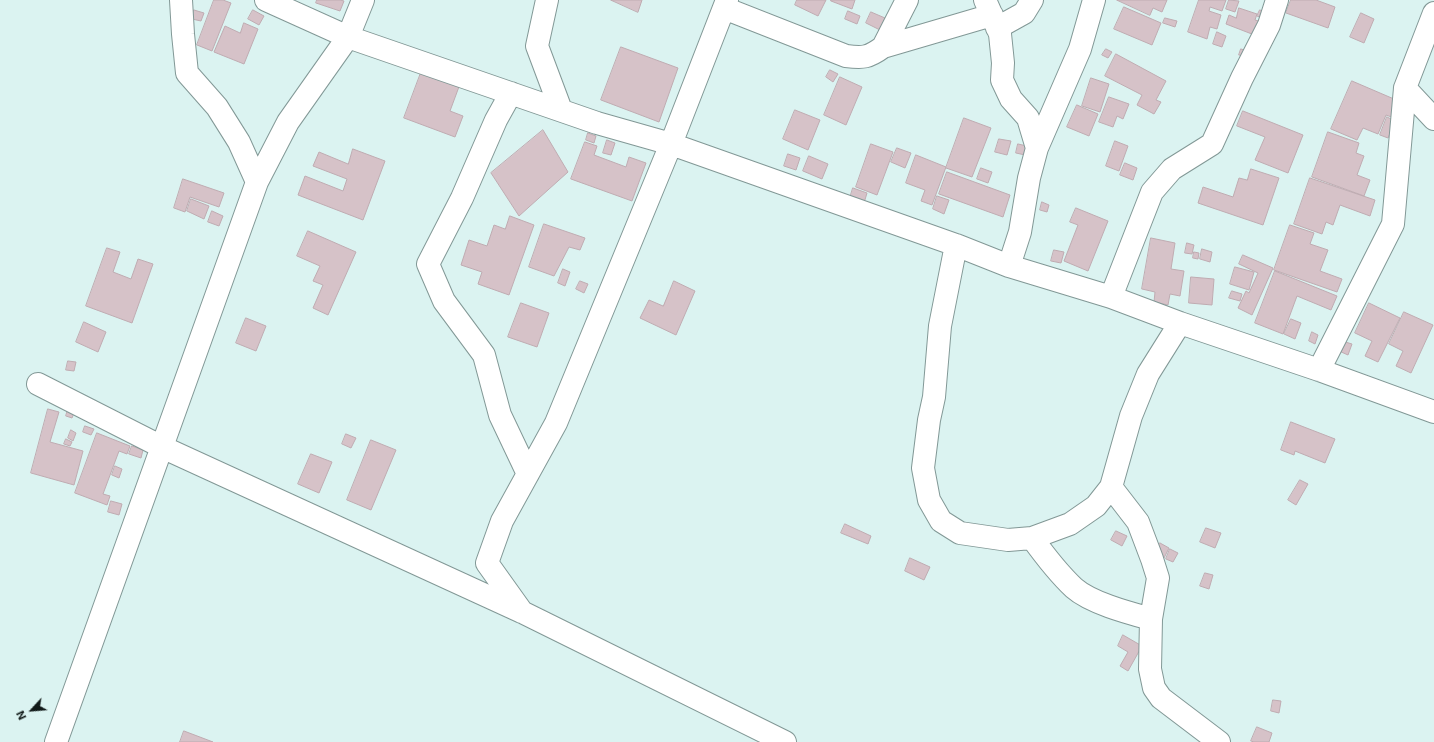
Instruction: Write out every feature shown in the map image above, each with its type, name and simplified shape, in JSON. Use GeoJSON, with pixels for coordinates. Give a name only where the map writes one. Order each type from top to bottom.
{"type":"FeatureCollection","features":[{"type":"Feature","properties":{"kind":"street"},"geometry":{"type":"LineString","coordinates":[[181,0],[187,73],[217,108],[239,142],[257,182]]}},
{"type":"Feature","properties":{"kind":"street"},"geometry":{"type":"LineString","coordinates":[[266,0],[348,37],[598,123],[671,144],[956,244],[1009,266],[1111,297],[1180,323],[1319,370],[1434,412]]}},
{"type":"Feature","properties":{"kind":"street"},"geometry":{"type":"LineString","coordinates":[[56,742],[257,182],[288,122],[348,37],[363,0]]}},
{"type":"Feature","properties":{"kind":"street"},"geometry":{"type":"LineString","coordinates":[[547,0],[537,46],[561,110]]}},
{"type":"Feature","properties":{"kind":"street"},"geometry":{"type":"LineString","coordinates":[[883,47],[907,0]]}},
{"type":"Feature","properties":{"kind":"street"},"geometry":{"type":"LineString","coordinates":[[522,612],[486,563],[502,521],[556,423],[671,144],[726,4],[846,56],[864,58],[873,55],[883,47],[991,14],[1024,13],[1032,0]]}},
{"type":"Feature","properties":{"kind":"street"},"geometry":{"type":"LineString","coordinates":[[1009,266],[1020,232],[1029,178],[1037,148],[1080,49],[1094,0]]}},
{"type":"Feature","properties":{"kind":"street"},"geometry":{"type":"LineString","coordinates":[[1111,297],[1152,192],[1172,169],[1212,144],[1242,78],[1269,25],[1277,0]]}},
{"type":"Feature","properties":{"kind":"street"},"geometry":{"type":"LineString","coordinates":[[1319,370],[1393,224],[1405,88],[1434,13]]}},
{"type":"Feature","properties":{"kind":"street"},"geometry":{"type":"LineString","coordinates":[[991,14],[1000,34],[1003,63],[1002,80],[1011,98],[1028,118],[1037,148]]}},
{"type":"Feature","properties":{"kind":"street"},"geometry":{"type":"LineString","coordinates":[[1405,88],[1434,119]]}},
{"type":"Feature","properties":{"kind":"street"},"geometry":{"type":"LineString","coordinates":[[511,93],[496,120],[462,198],[428,264],[444,301],[484,355],[500,415],[528,474]]}},
{"type":"Feature","properties":{"kind":"street"},"geometry":{"type":"LineString","coordinates":[[956,244],[940,326],[934,397],[929,420],[923,468],[928,500],[941,521],[960,533],[1008,540],[1032,538],[1070,524],[1096,506],[1111,487],[1132,416],[1148,374],[1180,323]]}},
{"type":"Feature","properties":{"kind":"street"},"geometry":{"type":"LineString","coordinates":[[38,384],[162,447],[522,612],[785,742]]}},
{"type":"Feature","properties":{"kind":"street"},"geometry":{"type":"LineString","coordinates":[[1111,487],[1138,522],[1158,578],[1151,619],[1150,669],[1154,688],[1161,698],[1219,742]]}},
{"type":"Feature","properties":{"kind":"street"},"geometry":{"type":"LineString","coordinates":[[1032,538],[1051,564],[1075,588],[1090,598],[1129,613],[1151,619]]}},
{"type":"Feature","properties":{"kind":"building"},"geometry":{"type":"Polygon","coordinates":[[[214,0],[223,0],[231,3],[212,51],[197,45],[214,0]]]}},
{"type":"Feature","properties":{"kind":"building"},"geometry":{"type":"Polygon","coordinates":[[[317,0],[344,1],[340,11],[316,3],[317,0]]]}},
{"type":"Feature","properties":{"kind":"building"},"geometry":{"type":"Polygon","coordinates":[[[611,0],[642,0],[638,12],[611,0]]]}},
{"type":"Feature","properties":{"kind":"building"},"geometry":{"type":"Polygon","coordinates":[[[797,0],[826,0],[818,16],[795,5],[797,0]]]}},
{"type":"Feature","properties":{"kind":"building"},"geometry":{"type":"Polygon","coordinates":[[[831,0],[855,0],[852,9],[831,0]]]}},
{"type":"Feature","properties":{"kind":"building"},"geometry":{"type":"Polygon","coordinates":[[[1117,0],[1167,0],[1162,12],[1153,8],[1150,15],[1117,0]]]}},
{"type":"Feature","properties":{"kind":"building"},"geometry":{"type":"Polygon","coordinates":[[[1199,0],[1226,0],[1222,11],[1210,7],[1209,11],[1221,15],[1217,29],[1210,27],[1207,39],[1188,32],[1199,0]]]}},
{"type":"Feature","properties":{"kind":"building"},"geometry":{"type":"Polygon","coordinates":[[[1229,0],[1239,1],[1235,12],[1226,9],[1229,0]]]}},
{"type":"Feature","properties":{"kind":"building"},"geometry":{"type":"Polygon","coordinates":[[[1291,0],[1316,0],[1335,7],[1328,28],[1286,13],[1291,0]]]}},
{"type":"Feature","properties":{"kind":"building"},"geometry":{"type":"Polygon","coordinates":[[[1124,7],[1161,23],[1152,45],[1114,29],[1124,7]]]}},
{"type":"Feature","properties":{"kind":"building"},"geometry":{"type":"Polygon","coordinates":[[[1239,8],[1257,14],[1255,20],[1262,22],[1257,36],[1226,24],[1229,15],[1236,18],[1239,8]]]}},
{"type":"Feature","properties":{"kind":"building"},"geometry":{"type":"Polygon","coordinates":[[[194,10],[204,13],[201,21],[192,19],[194,10]]]}},
{"type":"Feature","properties":{"kind":"building"},"geometry":{"type":"Polygon","coordinates":[[[253,10],[264,16],[259,25],[248,19],[253,10]]]}},
{"type":"Feature","properties":{"kind":"building"},"geometry":{"type":"Polygon","coordinates":[[[1260,10],[1267,13],[1265,19],[1257,16],[1260,10]]]}},
{"type":"Feature","properties":{"kind":"building"},"geometry":{"type":"Polygon","coordinates":[[[848,11],[860,16],[857,24],[845,19],[848,11]]]}},
{"type":"Feature","properties":{"kind":"building"},"geometry":{"type":"Polygon","coordinates":[[[871,12],[885,18],[880,30],[866,23],[871,12]]]}},
{"type":"Feature","properties":{"kind":"building"},"geometry":{"type":"Polygon","coordinates":[[[1361,13],[1374,19],[1364,43],[1350,37],[1361,13]]]}},
{"type":"Feature","properties":{"kind":"building"},"geometry":{"type":"Polygon","coordinates":[[[1165,18],[1177,21],[1175,27],[1163,23],[1165,18]]]}},
{"type":"Feature","properties":{"kind":"building"},"geometry":{"type":"Polygon","coordinates":[[[244,23],[258,29],[244,64],[214,52],[225,26],[240,33],[244,23]]]}},
{"type":"Feature","properties":{"kind":"building"},"geometry":{"type":"Polygon","coordinates":[[[1217,32],[1226,36],[1222,47],[1213,44],[1217,32]]]}},
{"type":"Feature","properties":{"kind":"building"},"geometry":{"type":"Polygon","coordinates":[[[621,47],[678,68],[659,122],[601,100],[621,47]]]}},
{"type":"Feature","properties":{"kind":"building"},"geometry":{"type":"Polygon","coordinates":[[[1106,49],[1112,52],[1108,58],[1102,55],[1106,49]]]}},
{"type":"Feature","properties":{"kind":"building"},"geometry":{"type":"Polygon","coordinates":[[[1241,49],[1250,52],[1248,57],[1239,55],[1241,49]]]}},
{"type":"Feature","properties":{"kind":"building"},"geometry":{"type":"Polygon","coordinates":[[[1116,54],[1166,81],[1156,100],[1161,102],[1154,114],[1137,105],[1142,95],[1105,76],[1116,54]]]}},
{"type":"Feature","properties":{"kind":"building"},"geometry":{"type":"Polygon","coordinates":[[[422,70],[460,84],[450,111],[463,116],[455,137],[404,118],[422,70]]]}},
{"type":"Feature","properties":{"kind":"building"},"geometry":{"type":"Polygon","coordinates":[[[830,70],[838,74],[833,82],[826,77],[830,70]]]}},
{"type":"Feature","properties":{"kind":"building"},"geometry":{"type":"Polygon","coordinates":[[[840,77],[862,87],[846,125],[824,115],[840,77]]]}},
{"type":"Feature","properties":{"kind":"building"},"geometry":{"type":"Polygon","coordinates":[[[1091,78],[1109,84],[1100,112],[1082,106],[1091,78]]]}},
{"type":"Feature","properties":{"kind":"building"},"geometry":{"type":"Polygon","coordinates":[[[1352,81],[1401,102],[1394,118],[1386,115],[1378,134],[1363,128],[1357,140],[1331,129],[1352,81]]]}},
{"type":"Feature","properties":{"kind":"building"},"geometry":{"type":"Polygon","coordinates":[[[1109,97],[1129,104],[1123,119],[1117,116],[1113,127],[1099,122],[1109,97]]]}},
{"type":"Feature","properties":{"kind":"building"},"geometry":{"type":"Polygon","coordinates":[[[1077,105],[1098,114],[1089,136],[1067,127],[1077,105]]]}},
{"type":"Feature","properties":{"kind":"building"},"geometry":{"type":"Polygon","coordinates":[[[795,110],[820,120],[808,150],[783,139],[795,110]]]}},
{"type":"Feature","properties":{"kind":"building"},"geometry":{"type":"Polygon","coordinates":[[[1243,111],[1303,135],[1288,173],[1255,160],[1265,137],[1237,126],[1243,111]]]}},
{"type":"Feature","properties":{"kind":"building"},"geometry":{"type":"Polygon","coordinates":[[[1387,117],[1395,121],[1388,138],[1380,135],[1387,117]]]}},
{"type":"Feature","properties":{"kind":"building"},"geometry":{"type":"Polygon","coordinates":[[[964,118],[991,128],[972,177],[946,168],[964,118]]]}},
{"type":"Feature","properties":{"kind":"building"},"geometry":{"type":"Polygon","coordinates":[[[543,130],[568,172],[519,216],[491,173],[543,130]]]}},
{"type":"Feature","properties":{"kind":"building"},"geometry":{"type":"Polygon","coordinates":[[[1328,132],[1359,143],[1356,153],[1364,156],[1357,175],[1370,180],[1364,196],[1312,177],[1328,132]]]}},
{"type":"Feature","properties":{"kind":"building"},"geometry":{"type":"Polygon","coordinates":[[[588,133],[596,136],[594,143],[586,140],[588,133]]]}},
{"type":"Feature","properties":{"kind":"building"},"geometry":{"type":"Polygon","coordinates":[[[999,139],[1011,141],[1007,155],[995,152],[999,139]]]}},
{"type":"Feature","properties":{"kind":"building"},"geometry":{"type":"Polygon","coordinates":[[[607,140],[615,143],[611,155],[603,153],[607,140]]]}},
{"type":"Feature","properties":{"kind":"building"},"geometry":{"type":"Polygon","coordinates":[[[1115,141],[1128,146],[1119,171],[1106,166],[1115,141]]]}},
{"type":"Feature","properties":{"kind":"building"},"geometry":{"type":"Polygon","coordinates":[[[585,142],[597,146],[594,155],[626,167],[629,157],[646,163],[632,201],[571,179],[585,142]]]}},
{"type":"Feature","properties":{"kind":"building"},"geometry":{"type":"Polygon","coordinates":[[[871,144],[893,152],[877,195],[856,187],[871,144]]]}},
{"type":"Feature","properties":{"kind":"building"},"geometry":{"type":"Polygon","coordinates":[[[1018,144],[1027,146],[1025,155],[1016,153],[1018,144]]]}},
{"type":"Feature","properties":{"kind":"building"},"geometry":{"type":"Polygon","coordinates":[[[897,148],[911,153],[905,168],[891,162],[897,148]]]}},
{"type":"Feature","properties":{"kind":"building"},"geometry":{"type":"Polygon","coordinates":[[[353,149],[385,161],[363,220],[298,195],[305,176],[343,191],[347,179],[313,166],[319,152],[348,164],[353,149]]]}},
{"type":"Feature","properties":{"kind":"building"},"geometry":{"type":"Polygon","coordinates":[[[788,154],[800,158],[796,170],[784,166],[788,154]]]}},
{"type":"Feature","properties":{"kind":"building"},"geometry":{"type":"Polygon","coordinates":[[[916,155],[946,167],[932,205],[921,201],[925,190],[906,183],[916,155]]]}},
{"type":"Feature","properties":{"kind":"building"},"geometry":{"type":"Polygon","coordinates":[[[809,156],[828,164],[822,179],[803,171],[809,156]]]}},
{"type":"Feature","properties":{"kind":"building"},"geometry":{"type":"Polygon","coordinates":[[[1125,163],[1137,168],[1133,180],[1120,175],[1125,163]]]}},
{"type":"Feature","properties":{"kind":"building"},"geometry":{"type":"Polygon","coordinates":[[[981,168],[992,172],[988,183],[977,179],[981,168]]]}},
{"type":"Feature","properties":{"kind":"building"},"geometry":{"type":"Polygon","coordinates":[[[1251,169],[1279,178],[1263,225],[1198,203],[1203,187],[1233,197],[1239,178],[1247,180],[1251,169]]]}},
{"type":"Feature","properties":{"kind":"building"},"geometry":{"type":"Polygon","coordinates":[[[947,172],[1010,195],[1003,217],[939,194],[947,172]]]}},
{"type":"Feature","properties":{"kind":"building"},"geometry":{"type":"Polygon","coordinates":[[[1310,178],[1375,200],[1370,216],[1340,205],[1333,225],[1326,222],[1322,234],[1294,224],[1310,178]]]}},
{"type":"Feature","properties":{"kind":"building"},"geometry":{"type":"Polygon","coordinates":[[[183,179],[224,193],[219,207],[190,197],[185,212],[174,208],[183,179]]]}},
{"type":"Feature","properties":{"kind":"building"},"geometry":{"type":"Polygon","coordinates":[[[853,188],[867,193],[864,203],[850,198],[853,188]]]}},
{"type":"Feature","properties":{"kind":"building"},"geometry":{"type":"Polygon","coordinates":[[[937,196],[949,200],[944,214],[933,209],[937,196]]]}},
{"type":"Feature","properties":{"kind":"building"},"geometry":{"type":"Polygon","coordinates":[[[191,199],[209,206],[204,219],[187,211],[191,199]]]}},
{"type":"Feature","properties":{"kind":"building"},"geometry":{"type":"Polygon","coordinates":[[[1042,202],[1049,205],[1047,212],[1040,210],[1042,202]]]}},
{"type":"Feature","properties":{"kind":"building"},"geometry":{"type":"Polygon","coordinates":[[[1076,208],[1108,221],[1088,271],[1064,261],[1078,225],[1070,222],[1076,208]]]}},
{"type":"Feature","properties":{"kind":"building"},"geometry":{"type":"Polygon","coordinates":[[[212,211],[223,216],[219,226],[208,222],[212,211]]]}},
{"type":"Feature","properties":{"kind":"building"},"geometry":{"type":"Polygon","coordinates":[[[510,216],[534,225],[509,295],[478,284],[482,272],[461,265],[469,240],[487,246],[494,225],[505,229],[510,216]]]}},
{"type":"Feature","properties":{"kind":"building"},"geometry":{"type":"Polygon","coordinates":[[[544,224],[585,238],[580,250],[569,247],[554,276],[529,267],[544,224]]]}},
{"type":"Feature","properties":{"kind":"building"},"geometry":{"type":"Polygon","coordinates":[[[1290,225],[1314,233],[1310,244],[1328,250],[1320,271],[1342,279],[1337,292],[1274,270],[1290,225]]]}},
{"type":"Feature","properties":{"kind":"building"},"geometry":{"type":"Polygon","coordinates":[[[308,231],[356,252],[328,315],[313,308],[323,285],[313,281],[320,266],[297,256],[308,231]]]}},
{"type":"Feature","properties":{"kind":"building"},"geometry":{"type":"Polygon","coordinates":[[[1151,238],[1175,243],[1171,269],[1184,271],[1180,296],[1170,294],[1168,305],[1154,302],[1155,292],[1142,289],[1151,238]]]}},
{"type":"Feature","properties":{"kind":"building"},"geometry":{"type":"Polygon","coordinates":[[[1187,243],[1194,245],[1192,254],[1185,253],[1187,243]]]}},
{"type":"Feature","properties":{"kind":"building"},"geometry":{"type":"Polygon","coordinates":[[[107,248],[120,252],[113,272],[131,279],[138,259],[153,264],[132,323],[86,306],[107,248]]]}},
{"type":"Feature","properties":{"kind":"building"},"geometry":{"type":"Polygon","coordinates":[[[1202,249],[1212,252],[1210,262],[1200,259],[1202,249]]]}},
{"type":"Feature","properties":{"kind":"building"},"geometry":{"type":"Polygon","coordinates":[[[1054,250],[1064,252],[1061,263],[1051,261],[1054,250]]]}},
{"type":"Feature","properties":{"kind":"building"},"geometry":{"type":"Polygon","coordinates":[[[1194,252],[1199,253],[1198,259],[1193,258],[1194,252]]]}},
{"type":"Feature","properties":{"kind":"building"},"geometry":{"type":"Polygon","coordinates":[[[1243,255],[1273,268],[1252,315],[1238,308],[1246,291],[1249,293],[1258,273],[1239,264],[1243,255]]]}},
{"type":"Feature","properties":{"kind":"building"},"geometry":{"type":"Polygon","coordinates":[[[1235,267],[1254,272],[1249,290],[1230,284],[1235,267]]]}},
{"type":"Feature","properties":{"kind":"building"},"geometry":{"type":"Polygon","coordinates":[[[563,269],[570,272],[565,286],[558,283],[563,269]]]}},
{"type":"Feature","properties":{"kind":"building"},"geometry":{"type":"Polygon","coordinates":[[[1275,271],[1337,296],[1331,310],[1297,296],[1283,334],[1255,323],[1275,271]]]}},
{"type":"Feature","properties":{"kind":"building"},"geometry":{"type":"Polygon","coordinates":[[[1191,277],[1214,279],[1212,305],[1189,303],[1191,277]]]}},
{"type":"Feature","properties":{"kind":"building"},"geometry":{"type":"Polygon","coordinates":[[[580,281],[588,284],[584,293],[576,289],[580,281]]]}},
{"type":"Feature","properties":{"kind":"building"},"geometry":{"type":"Polygon","coordinates":[[[674,281],[695,291],[676,335],[640,318],[649,300],[663,306],[674,281]]]}},
{"type":"Feature","properties":{"kind":"building"},"geometry":{"type":"Polygon","coordinates":[[[1232,291],[1242,294],[1240,301],[1229,298],[1232,291]]]}},
{"type":"Feature","properties":{"kind":"building"},"geometry":{"type":"Polygon","coordinates":[[[521,303],[549,313],[537,347],[508,337],[521,303]]]}},
{"type":"Feature","properties":{"kind":"building"},"geometry":{"type":"Polygon","coordinates":[[[1369,303],[1400,318],[1378,362],[1365,356],[1372,341],[1355,333],[1369,303]]]}},
{"type":"Feature","properties":{"kind":"building"},"geometry":{"type":"Polygon","coordinates":[[[1404,312],[1433,325],[1411,373],[1396,366],[1403,351],[1389,344],[1404,312]]]}},
{"type":"Feature","properties":{"kind":"building"},"geometry":{"type":"Polygon","coordinates":[[[246,318],[266,326],[256,351],[236,343],[246,318]]]}},
{"type":"Feature","properties":{"kind":"building"},"geometry":{"type":"Polygon","coordinates":[[[1291,319],[1301,323],[1295,339],[1284,334],[1291,319]]]}},
{"type":"Feature","properties":{"kind":"building"},"geometry":{"type":"Polygon","coordinates":[[[84,322],[106,332],[98,352],[76,342],[84,322]]]}},
{"type":"Feature","properties":{"kind":"building"},"geometry":{"type":"Polygon","coordinates":[[[1312,332],[1318,335],[1315,344],[1309,341],[1312,332]]]}},
{"type":"Feature","properties":{"kind":"building"},"geometry":{"type":"Polygon","coordinates":[[[1342,341],[1352,344],[1348,355],[1339,351],[1342,341]]]}},
{"type":"Feature","properties":{"kind":"building"},"geometry":{"type":"Polygon","coordinates":[[[68,361],[76,362],[74,371],[66,370],[68,361]]]}},
{"type":"Feature","properties":{"kind":"building"},"geometry":{"type":"Polygon","coordinates":[[[69,406],[76,408],[72,418],[66,416],[69,406]]]}},
{"type":"Feature","properties":{"kind":"building"},"geometry":{"type":"Polygon","coordinates":[[[48,409],[59,412],[50,442],[83,451],[74,485],[31,473],[48,409]]]}},
{"type":"Feature","properties":{"kind":"building"},"geometry":{"type":"Polygon","coordinates":[[[1291,422],[1335,439],[1325,463],[1295,451],[1294,455],[1281,450],[1291,422]]]}},
{"type":"Feature","properties":{"kind":"building"},"geometry":{"type":"Polygon","coordinates":[[[85,426],[94,429],[91,435],[83,432],[85,426]]]}},
{"type":"Feature","properties":{"kind":"building"},"geometry":{"type":"Polygon","coordinates":[[[71,430],[76,433],[73,441],[68,438],[71,430]]]}},
{"type":"Feature","properties":{"kind":"building"},"geometry":{"type":"Polygon","coordinates":[[[97,433],[130,446],[127,454],[119,451],[103,494],[110,496],[107,505],[75,493],[97,433]]]}},
{"type":"Feature","properties":{"kind":"building"},"geometry":{"type":"Polygon","coordinates":[[[346,434],[356,438],[351,448],[342,444],[346,434]]]}},
{"type":"Feature","properties":{"kind":"building"},"geometry":{"type":"Polygon","coordinates":[[[66,439],[72,442],[70,446],[64,444],[66,439]]]}},
{"type":"Feature","properties":{"kind":"building"},"geometry":{"type":"Polygon","coordinates":[[[371,440],[396,450],[371,510],[347,500],[371,440]]]}},
{"type":"Feature","properties":{"kind":"building"},"geometry":{"type":"Polygon","coordinates":[[[132,446],[143,450],[141,458],[129,454],[132,446]]]}},
{"type":"Feature","properties":{"kind":"building"},"geometry":{"type":"Polygon","coordinates":[[[311,454],[332,462],[319,493],[298,484],[311,454]]]}},
{"type":"Feature","properties":{"kind":"building"},"geometry":{"type":"Polygon","coordinates":[[[115,466],[122,469],[119,478],[112,475],[115,466]]]}},
{"type":"Feature","properties":{"kind":"building"},"geometry":{"type":"Polygon","coordinates":[[[1300,480],[1308,484],[1296,505],[1288,500],[1300,480]]]}},
{"type":"Feature","properties":{"kind":"building"},"geometry":{"type":"Polygon","coordinates":[[[111,501],[122,504],[119,515],[108,512],[111,501]]]}},
{"type":"Feature","properties":{"kind":"building"},"geometry":{"type":"Polygon","coordinates":[[[845,524],[871,536],[868,544],[841,533],[845,524]]]}},
{"type":"Feature","properties":{"kind":"building"},"geometry":{"type":"Polygon","coordinates":[[[1206,528],[1221,533],[1215,548],[1200,542],[1206,528]]]}},
{"type":"Feature","properties":{"kind":"building"},"geometry":{"type":"Polygon","coordinates":[[[1116,531],[1127,536],[1122,546],[1111,540],[1116,531]]]}},
{"type":"Feature","properties":{"kind":"building"},"geometry":{"type":"Polygon","coordinates":[[[1160,543],[1169,548],[1164,558],[1154,553],[1160,543]]]}},
{"type":"Feature","properties":{"kind":"building"},"geometry":{"type":"Polygon","coordinates":[[[1170,549],[1178,553],[1173,562],[1166,559],[1170,549]]]}},
{"type":"Feature","properties":{"kind":"building"},"geometry":{"type":"Polygon","coordinates":[[[910,558],[930,567],[924,580],[905,571],[910,558]]]}},
{"type":"Feature","properties":{"kind":"building"},"geometry":{"type":"Polygon","coordinates":[[[1205,573],[1213,575],[1209,589],[1200,586],[1205,573]]]}},
{"type":"Feature","properties":{"kind":"building"},"geometry":{"type":"Polygon","coordinates":[[[1123,635],[1142,646],[1128,671],[1120,666],[1128,652],[1118,646],[1123,635]]]}},
{"type":"Feature","properties":{"kind":"building"},"geometry":{"type":"Polygon","coordinates":[[[1273,700],[1281,701],[1279,713],[1271,711],[1273,700]]]}},
{"type":"Feature","properties":{"kind":"building"},"geometry":{"type":"Polygon","coordinates":[[[1257,727],[1272,733],[1269,742],[1251,741],[1257,727]]]}},
{"type":"Feature","properties":{"kind":"building"},"geometry":{"type":"Polygon","coordinates":[[[184,731],[213,742],[180,742],[184,731]]]}}]}
